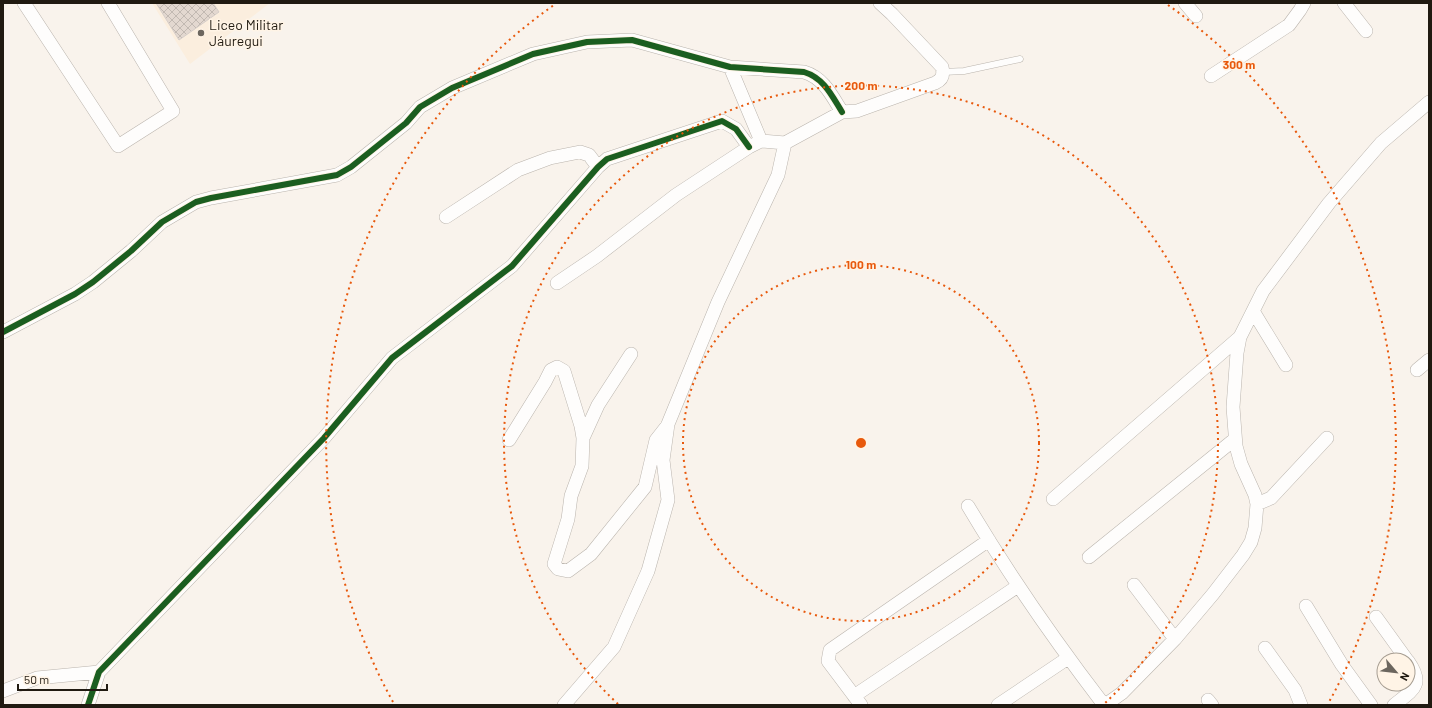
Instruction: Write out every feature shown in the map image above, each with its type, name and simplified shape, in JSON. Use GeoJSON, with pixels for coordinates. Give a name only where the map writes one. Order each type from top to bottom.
{"type":"FeatureCollection","features":[{"type":"Feature","properties":{"kind":"street"},"geometry":{"type":"LineString","coordinates":[[24,3],[118,146],[173,111],[108,3]]}},
{"type":"Feature","properties":{"kind":"street"},"geometry":{"type":"LineString","coordinates":[[558,283],[676,195],[748,147],[761,141],[785,143],[842,112],[857,111],[940,81],[943,72],[942,67],[880,3]]}},
{"type":"Feature","properties":{"kind":"street"},"geometry":{"type":"LineString","coordinates":[[1185,3],[1196,16]]}},
{"type":"Feature","properties":{"kind":"street"},"geometry":{"type":"LineString","coordinates":[[1211,76],[1289,25],[1304,3]]}},
{"type":"Feature","properties":{"kind":"street"},"geometry":{"type":"LineString","coordinates":[[1344,3],[1366,31]]}},
{"type":"Feature","properties":{"kind":"street"},"geometry":{"type":"LineString","coordinates":[[3,332],[75,294],[93,282],[162,222],[196,202],[337,175],[352,167],[406,123],[420,107],[434,98],[452,88],[533,54],[587,42],[632,40],[730,67],[804,72],[812,74],[823,83],[842,112]]}},
{"type":"Feature","properties":{"kind":"street"},"geometry":{"type":"LineString","coordinates":[[730,67],[761,141]]}},
{"type":"Feature","properties":{"kind":"street"},"geometry":{"type":"LineString","coordinates":[[968,506],[1018,586],[1068,658],[1105,705],[1122,693],[1175,639],[1213,594],[1247,548],[1255,528],[1257,504],[1255,495],[1241,464],[1235,439],[1233,425],[1233,400],[1237,353],[1240,337],[1263,291],[1329,203],[1381,143],[1429,102]]}},
{"type":"Feature","properties":{"kind":"street"},"geometry":{"type":"LineString","coordinates":[[88,705],[99,672],[324,438],[392,358],[512,266],[598,167],[607,159],[722,121],[736,128],[748,147]]}},
{"type":"Feature","properties":{"kind":"street"},"geometry":{"type":"LineString","coordinates":[[564,705],[614,647],[648,571],[668,500],[663,460],[668,424],[718,302],[778,175],[785,143]]}},
{"type":"Feature","properties":{"kind":"street"},"geometry":{"type":"LineString","coordinates":[[446,217],[518,170],[550,158],[580,152],[589,155],[598,167]]}},
{"type":"Feature","properties":{"kind":"street"},"geometry":{"type":"LineString","coordinates":[[1253,311],[1286,365]]}},
{"type":"Feature","properties":{"kind":"street"},"geometry":{"type":"LineString","coordinates":[[1053,499],[1240,337]]}},
{"type":"Feature","properties":{"kind":"street"},"geometry":{"type":"LineString","coordinates":[[583,438],[598,405],[631,354]]}},
{"type":"Feature","properties":{"kind":"street"},"geometry":{"type":"LineString","coordinates":[[1418,370],[1429,360]]}},
{"type":"Feature","properties":{"kind":"street"},"geometry":{"type":"LineString","coordinates":[[509,440],[551,370],[557,367],[564,371],[581,426],[583,438],[582,466],[571,496],[568,519],[554,564],[558,569],[568,571],[591,554],[645,487],[656,440],[668,424]]}},
{"type":"Feature","properties":{"kind":"street"},"geometry":{"type":"LineString","coordinates":[[1257,504],[1271,498],[1327,438]]}},
{"type":"Feature","properties":{"kind":"street"},"geometry":{"type":"LineString","coordinates":[[1089,557],[1235,439]]}},
{"type":"Feature","properties":{"kind":"street"},"geometry":{"type":"LineString","coordinates":[[989,540],[830,650],[828,661],[857,701],[1018,586]]}},
{"type":"Feature","properties":{"kind":"street"},"geometry":{"type":"LineString","coordinates":[[1134,585],[1175,639]]}},
{"type":"Feature","properties":{"kind":"street"},"geometry":{"type":"LineString","coordinates":[[1306,606],[1342,665],[1370,705]]}},
{"type":"Feature","properties":{"kind":"street"},"geometry":{"type":"LineString","coordinates":[[1376,617],[1401,652]]}},
{"type":"Feature","properties":{"kind":"street"},"geometry":{"type":"LineString","coordinates":[[1266,648],[1295,690],[1301,705]]}},
{"type":"Feature","properties":{"kind":"street"},"geometry":{"type":"LineString","coordinates":[[998,705],[1068,658]]}},
{"type":"Feature","properties":{"kind":"street"},"geometry":{"type":"LineString","coordinates":[[3,691],[37,678],[99,672]]}},
{"type":"Feature","properties":{"kind":"street"},"geometry":{"type":"LineString","coordinates":[[1394,705],[1410,692]]}},
{"type":"Feature","properties":{"kind":"lane"},"geometry":{"type":"LineString","coordinates":[[943,72],[952,73],[977,69],[1020,59]]}},
{"type":"Feature","properties":{"kind":"shaded area","name":"Liceo Militar Jáuregui"},"geometry":{"type":"Polygon","coordinates":[[[152,3],[270,3],[190,64],[152,3]]]}},
{"type":"Feature","properties":{"kind":"building"},"geometry":{"type":"Polygon","coordinates":[[[156,3],[213,3],[219,12],[179,40],[156,3]]]}},
{"type":"Feature","properties":{"kind":"cycle path"},"geometry":{"type":"LineString","coordinates":[[3,332],[75,294],[93,282],[131,251],[162,222],[196,202],[337,175],[351,167],[406,123],[420,107],[452,88],[533,54],[587,42],[632,40],[730,67],[804,72],[817,79],[827,88],[842,112]]}},
{"type":"Feature","properties":{"kind":"cycle path"},"geometry":{"type":"LineString","coordinates":[[88,705],[99,672],[324,438],[392,358],[512,266],[598,167],[607,159],[722,121],[736,129],[749,147]]}},
{"type":"Feature","properties":{"kind":"place","name":"Liceo Militar Jáuregui"},"geometry":{"type":"Point","coordinates":[201,33]}}]}
